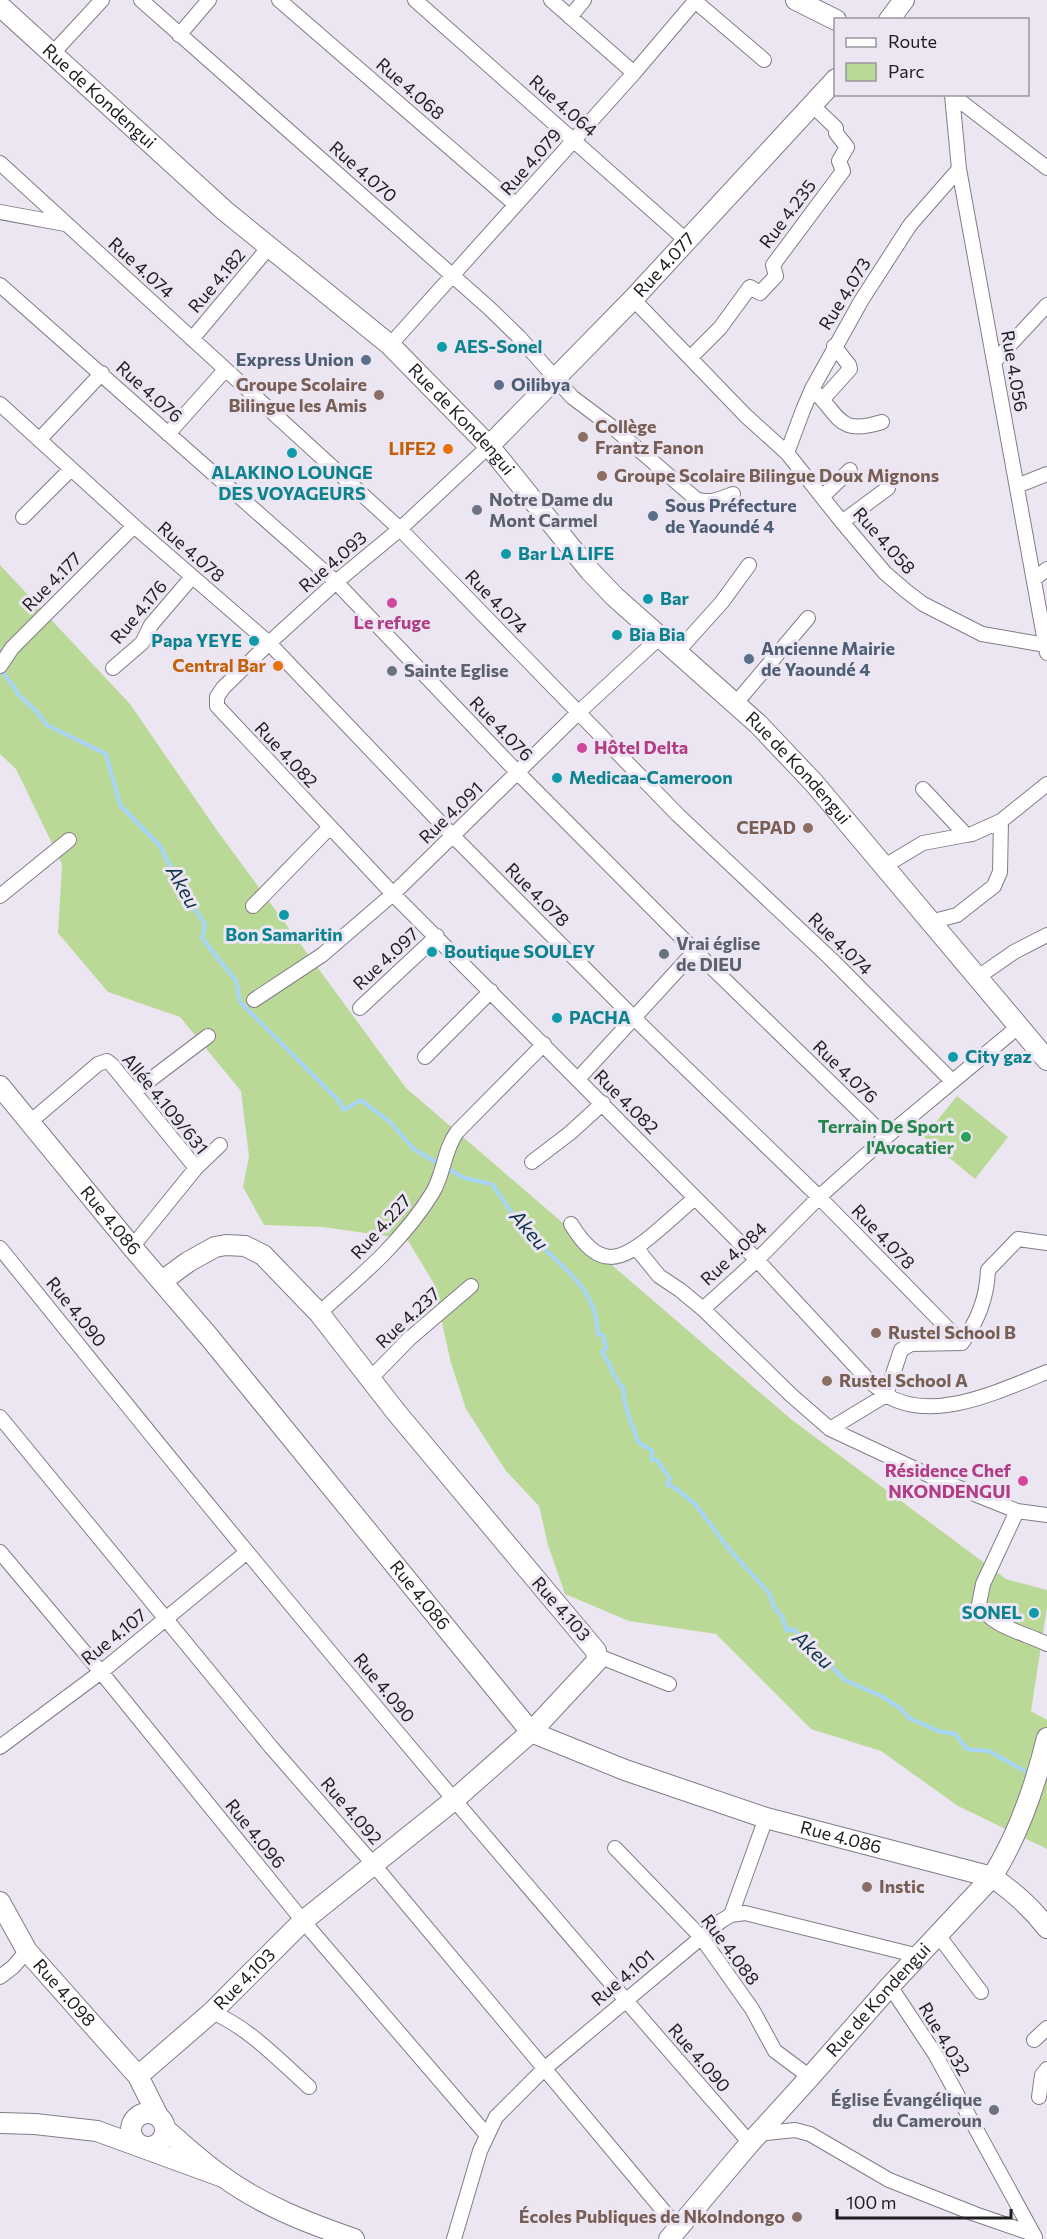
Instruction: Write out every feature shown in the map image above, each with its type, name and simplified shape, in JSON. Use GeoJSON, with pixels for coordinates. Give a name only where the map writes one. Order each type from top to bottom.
{"type":"FeatureCollection","features":[{"type":"Feature","properties":{"kind":"main road"},"geometry":{"type":"LineString","coordinates":[[796,0],[834,19]]}},
{"type":"Feature","properties":{"kind":"main road"},"geometry":{"type":"LineString","coordinates":[[890,18],[904,0]]}},
{"type":"Feature","properties":{"kind":"main road","name":"Rue de Kondengui"},"geometry":{"type":"LineString","coordinates":[[0,6],[161,154],[269,247],[390,345],[489,446],[590,572],[615,597],[736,703],[814,783],[1047,1060]]}},
{"type":"Feature","properties":{"kind":"main road","name":"Rue 4.077"},"geometry":{"type":"LineString","coordinates":[[489,446],[633,299],[834,81]]}},
{"type":"Feature","properties":{"kind":"main road","name":"Rue 4.086"},"geometry":{"type":"LineString","coordinates":[[0,1086],[531,1732],[625,1770],[766,1818],[992,1877]]}},
{"type":"Feature","properties":{"kind":"main road","name":"Rue 4.103"},"geometry":{"type":"LineString","coordinates":[[138,2077],[212,2012],[303,1921],[454,1800],[531,1732],[597,1661],[598,1656],[596,1650],[396,1412],[319,1313],[263,1255],[245,1246],[215,1247],[188,1262],[162,1281]]}},
{"type":"Feature","properties":{"kind":"main road","name":"Rue de Kondengui"},"geometry":{"type":"LineString","coordinates":[[673,2233],[754,2138],[890,1986],[992,1877],[1005,1857],[1031,1797],[1047,1738]]}},
{"type":"Feature","properties":{"kind":"main road"},"geometry":{"type":"LineString","coordinates":[[992,1877],[1014,1892],[1033,1910],[1047,1928]]}},
{"type":"Feature","properties":{"kind":"main road","name":"Rue 4.098"},"geometry":{"type":"LineString","coordinates":[[0,1902],[27,1951],[138,2077]]}},
{"type":"Feature","properties":{"kind":"main road"},"geometry":{"type":"LineString","coordinates":[[138,2077],[151,2119],[163,2139],[159,2144],[144,2147],[138,2144],[132,2135],[133,2123],[151,2119]]}},
{"type":"Feature","properties":{"kind":"main road"},"geometry":{"type":"LineString","coordinates":[[98,2131],[151,2119]]}},
{"type":"Feature","properties":{"kind":"main road"},"geometry":{"type":"LineString","coordinates":[[151,2119],[223,2177],[303,2221],[354,2239]]}},
{"type":"Feature","properties":{"kind":"main road"},"geometry":{"type":"LineString","coordinates":[[0,2123],[35,2124],[98,2131],[223,2177]]}},
{"type":"Feature","properties":{"kind":"street"},"geometry":{"type":"LineString","coordinates":[[52,54],[102,0]]}},
{"type":"Feature","properties":{"kind":"street","name":"Rue 4.070"},"geometry":{"type":"LineString","coordinates":[[141,0],[453,275],[519,337],[572,397],[616,430],[696,499],[712,502],[733,494]]}},
{"type":"Feature","properties":{"kind":"street"},"geometry":{"type":"LineString","coordinates":[[179,35],[209,0]]}},
{"type":"Feature","properties":{"kind":"street","name":"Rue 4.068"},"geometry":{"type":"LineString","coordinates":[[279,0],[516,205]]}},
{"type":"Feature","properties":{"kind":"street","name":"Rue 4.064"},"geometry":{"type":"LineString","coordinates":[[415,0],[687,241]]}},
{"type":"Feature","properties":{"kind":"street"},"geometry":{"type":"LineString","coordinates":[[551,0],[634,73]]}},
{"type":"Feature","properties":{"kind":"street"},"geometry":{"type":"LineString","coordinates":[[570,17],[584,0]]}},
{"type":"Feature","properties":{"kind":"street"},"geometry":{"type":"LineString","coordinates":[[695,1],[764,60]]}},
{"type":"Feature","properties":{"kind":"street","name":"Rue 4.079"},"geometry":{"type":"LineString","coordinates":[[390,345],[634,73],[695,1]]}},
{"type":"Feature","properties":{"kind":"street","name":"Rue 4.056"},"geometry":{"type":"LineString","coordinates":[[952,96],[959,170],[1046,649]]}},
{"type":"Feature","properties":{"kind":"street"},"geometry":{"type":"LineString","coordinates":[[953,96],[1047,168]]}},
{"type":"Feature","properties":{"kind":"street","name":"Rue 4.235"},"geometry":{"type":"LineString","coordinates":[[691,357],[720,328],[750,287],[760,293],[776,276],[773,265],[843,171],[839,161],[847,147],[836,133],[836,128],[811,104]]}},
{"type":"Feature","properties":{"kind":"street","name":"Rue 4.074"},"geometry":{"type":"LineString","coordinates":[[0,163],[400,529],[678,815],[832,960],[952,1081]]}},
{"type":"Feature","properties":{"kind":"street","name":"Rue 4.073"},"geometry":{"type":"LineString","coordinates":[[787,453],[802,410],[834,346],[910,225],[959,170]]}},
{"type":"Feature","properties":{"kind":"street"},"geometry":{"type":"LineString","coordinates":[[0,212],[65,224]]}},
{"type":"Feature","properties":{"kind":"street","name":"Rue 4.182"},"geometry":{"type":"LineString","coordinates":[[192,339],[269,247]]}},
{"type":"Feature","properties":{"kind":"street","name":"Rue 4.076"},"geometry":{"type":"LineString","coordinates":[[0,285],[336,582],[518,773],[695,951],[886,1137]]}},
{"type":"Feature","properties":{"kind":"street","name":"Rue 4.058"},"geometry":{"type":"LineString","coordinates":[[633,299],[691,357],[709,379],[787,453],[885,573],[923,604],[982,634],[1046,649]]}},
{"type":"Feature","properties":{"kind":"street"},"geometry":{"type":"LineString","coordinates":[[994,363],[1047,305]]}},
{"type":"Feature","properties":{"kind":"street"},"geometry":{"type":"LineString","coordinates":[[823,399],[850,369],[834,346]]}},
{"type":"Feature","properties":{"kind":"street"},"geometry":{"type":"LineString","coordinates":[[168,434],[225,370]]}},
{"type":"Feature","properties":{"kind":"street"},"geometry":{"type":"LineString","coordinates":[[39,440],[102,373]]}},
{"type":"Feature","properties":{"kind":"street"},"geometry":{"type":"LineString","coordinates":[[812,389],[847,426],[856,429],[882,422]]}},
{"type":"Feature","properties":{"kind":"street","name":"Rue 4.078"},"geometry":{"type":"LineString","coordinates":[[0,404],[134,526],[269,643],[453,836],[819,1197],[962,1343]]}},
{"type":"Feature","properties":{"kind":"street","name":"Rue 4.093"},"geometry":{"type":"LineString","coordinates":[[222,713],[217,706],[217,698],[223,688],[336,582],[400,529],[489,446]]}},
{"type":"Feature","properties":{"kind":"street"},"geometry":{"type":"LineString","coordinates":[[23,518],[71,469]]}},
{"type":"Feature","properties":{"kind":"street"},"geometry":{"type":"LineString","coordinates":[[822,497],[850,470]]}},
{"type":"Feature","properties":{"kind":"street"},"geometry":{"type":"LineString","coordinates":[[1017,486],[1047,474]]}},
{"type":"Feature","properties":{"kind":"street"},"geometry":{"type":"LineString","coordinates":[[842,522],[888,488]]}},
{"type":"Feature","properties":{"kind":"street","name":"Rue 4.177"},"geometry":{"type":"LineString","coordinates":[[0,666],[12,648],[134,526]]}},
{"type":"Feature","properties":{"kind":"street"},"geometry":{"type":"LineString","coordinates":[[678,651],[722,603],[749,565]]}},
{"type":"Feature","properties":{"kind":"street"},"geometry":{"type":"LineString","coordinates":[[1034,579],[1047,569]]}},
{"type":"Feature","properties":{"kind":"street","name":"Rue 4.176"},"geometry":{"type":"LineString","coordinates":[[113,669],[142,643],[151,626],[192,577]]}},
{"type":"Feature","properties":{"kind":"street"},"geometry":{"type":"LineString","coordinates":[[736,703],[808,618]]}},
{"type":"Feature","properties":{"kind":"street","name":"Rue 4.091"},"geometry":{"type":"LineString","coordinates":[[254,1000],[322,955],[393,894],[579,712],[661,636]]}},
{"type":"Feature","properties":{"kind":"street","name":"Rue 4.082"},"geometry":{"type":"LineString","coordinates":[[222,713],[393,894],[603,1103],[757,1260],[871,1383],[886,1395],[921,1406],[951,1405],[976,1399],[1047,1372]]}},
{"type":"Feature","properties":{"kind":"street"},"geometry":{"type":"LineString","coordinates":[[883,867],[923,843],[972,834],[1001,821],[1047,784]]}},
{"type":"Feature","properties":{"kind":"street"},"geometry":{"type":"LineString","coordinates":[[923,789],[966,835]]}},
{"type":"Feature","properties":{"kind":"street"},"geometry":{"type":"LineString","coordinates":[[930,922],[957,915],[994,886],[1000,872],[1001,821]]}},
{"type":"Feature","properties":{"kind":"street"},"geometry":{"type":"LineString","coordinates":[[253,906],[330,827]]}},
{"type":"Feature","properties":{"kind":"street"},"geometry":{"type":"LineString","coordinates":[[0,896],[69,840]]}},
{"type":"Feature","properties":{"kind":"street"},"geometry":{"type":"LineString","coordinates":[[978,978],[1014,952],[1047,935]]}},
{"type":"Feature","properties":{"kind":"street","name":"Rue 4.097"},"geometry":{"type":"LineString","coordinates":[[360,1008],[436,936]]}},
{"type":"Feature","properties":{"kind":"street"},"geometry":{"type":"LineString","coordinates":[[578,1079],[695,951]]}},
{"type":"Feature","properties":{"kind":"street"},"geometry":{"type":"LineString","coordinates":[[425,1057],[491,991]]}},
{"type":"Feature","properties":{"kind":"street","name":"Rue 4.084"},"geometry":{"type":"LineString","coordinates":[[1018,1027],[886,1137],[819,1197],[757,1260],[703,1309],[791,1395],[830,1429],[937,1479],[1017,1511],[1047,1515]]}},
{"type":"Feature","properties":{"kind":"street"},"geometry":{"type":"LineString","coordinates":[[134,1092],[207,1036]]}},
{"type":"Feature","properties":{"kind":"street","name":"Rue 4.227"},"geometry":{"type":"LineString","coordinates":[[319,1313],[360,1277],[411,1225],[435,1190],[448,1148],[457,1132],[544,1044]]}},
{"type":"Feature","properties":{"kind":"street","name":"Allée 4.109/631"},"geometry":{"type":"LineString","coordinates":[[30,1122],[102,1062],[107,1061],[112,1065],[196,1168],[132,1247]]}},
{"type":"Feature","properties":{"kind":"street"},"geometry":{"type":"LineString","coordinates":[[532,1161],[570,1133],[603,1103]]}},
{"type":"Feature","properties":{"kind":"street"},"geometry":{"type":"LineString","coordinates":[[196,1168],[220,1145]]}},
{"type":"Feature","properties":{"kind":"street"},"geometry":{"type":"LineString","coordinates":[[571,1224],[588,1248],[603,1256],[624,1255],[637,1249],[695,1198]]}},
{"type":"Feature","properties":{"kind":"street"},"geometry":{"type":"LineString","coordinates":[[830,1429],[886,1395],[901,1350],[911,1344],[962,1343],[976,1323],[987,1289],[988,1270],[1018,1239],[1047,1244]]}},
{"type":"Feature","properties":{"kind":"street","name":"Rue 4.090"},"geometry":{"type":"LineString","coordinates":[[0,1248],[247,1552],[454,1800],[625,2000],[754,2138]]}},
{"type":"Feature","properties":{"kind":"street"},"geometry":{"type":"LineString","coordinates":[[637,1249],[659,1276],[703,1309]]}},
{"type":"Feature","properties":{"kind":"street","name":"Rue 4.237"},"geometry":{"type":"LineString","coordinates":[[371,1378],[409,1339],[471,1286]]}},
{"type":"Feature","properties":{"kind":"street","name":"Rue 4.092"},"geometry":{"type":"LineString","coordinates":[[0,1417],[271,1747],[374,1865],[544,2069],[673,2233]]}},
{"type":"Feature","properties":{"kind":"street"},"geometry":{"type":"LineString","coordinates":[[1017,1511],[983,1584],[978,1604],[983,1612],[999,1623],[1047,1644]]}},
{"type":"Feature","properties":{"kind":"street","name":"Rue 4.096"},"geometry":{"type":"LineString","coordinates":[[0,1552],[303,1921],[486,2134]]}},
{"type":"Feature","properties":{"kind":"street","name":"Rue 4.107"},"geometry":{"type":"LineString","coordinates":[[0,1747],[100,1672],[247,1552]]}},
{"type":"Feature","properties":{"kind":"street"},"geometry":{"type":"LineString","coordinates":[[598,1656],[669,1684]]}},
{"type":"Feature","properties":{"kind":"street"},"geometry":{"type":"LineString","coordinates":[[766,1818],[731,1915],[746,1913],[919,1956]]}},
{"type":"Feature","properties":{"kind":"street","name":"Rue 4.088"},"geometry":{"type":"LineString","coordinates":[[615,1848],[701,1937],[752,2009],[775,2050],[810,2078]]}},
{"type":"Feature","properties":{"kind":"street","name":"Rue 4.101"},"geometry":{"type":"LineString","coordinates":[[454,2239],[486,2134],[496,2117],[544,2069],[701,1937],[731,1915]]}},
{"type":"Feature","properties":{"kind":"street"},"geometry":{"type":"LineString","coordinates":[[938,1935],[981,1992]]}},
{"type":"Feature","properties":{"kind":"street"},"geometry":{"type":"LineString","coordinates":[[0,1977],[27,1951]]}},
{"type":"Feature","properties":{"kind":"street","name":"Rue 4.032"},"geometry":{"type":"LineString","coordinates":[[890,1986],[935,2055],[1034,2237]]}},
{"type":"Feature","properties":{"kind":"street"},"geometry":{"type":"LineString","coordinates":[[212,2012],[249,2034],[309,2086]]}},
{"type":"Feature","properties":{"kind":"street"},"geometry":{"type":"LineString","coordinates":[[1034,2040],[1047,2028]]}},
{"type":"Feature","properties":{"kind":"street"},"geometry":{"type":"LineString","coordinates":[[1039,2097],[1042,2075],[1047,2069]]}},
{"type":"Feature","properties":{"kind":"street"},"geometry":{"type":"LineString","coordinates":[[754,2138],[795,2130],[810,2134],[889,2180],[1034,2237]]}},
{"type":"Feature","properties":{"kind":"green space"},"geometry":{"type":"Polygon","coordinates":[[[0,565],[130,704],[216,829],[406,1088],[792,1420],[1006,1579],[1047,1590],[1047,1607],[1031,1711],[1047,1720],[1047,1849],[958,1806],[881,1751],[811,1729],[716,1634],[629,1621],[565,1594],[548,1545],[539,1506],[506,1471],[466,1409],[451,1363],[433,1282],[407,1239],[323,1227],[264,1225],[243,1187],[249,1156],[241,1091],[180,1017],[108,992],[58,933],[62,864],[16,769],[0,754],[0,565]]]}},
{"type":"Feature","properties":{"kind":"green space","name":"Terrain De Sport l'Avocatier"},"geometry":{"type":"Polygon","coordinates":[[[957,1096],[1008,1137],[975,1179],[924,1137],[957,1096]]]}},
{"type":"Feature","properties":{"kind":"waterway","name":"Akeu"},"geometry":{"type":"LineString","coordinates":[[1,669],[19,695],[47,725],[106,754],[120,805],[160,846],[184,893],[205,924],[202,938],[236,981],[240,1002],[339,1101],[344,1110],[361,1100],[390,1122],[415,1150],[464,1178],[492,1184],[522,1226],[581,1286],[590,1300],[598,1334],[603,1335],[606,1348],[602,1352],[617,1381],[624,1389],[626,1408],[638,1442],[652,1451],[652,1460],[657,1460],[670,1479],[667,1484],[695,1504],[729,1549],[769,1593],[775,1609],[782,1616],[787,1631],[794,1629],[801,1637],[801,1644],[813,1649],[845,1680],[881,1696],[900,1708],[909,1718],[938,1731],[955,1734],[967,1749],[989,1751],[1032,1775]]}},
{"type":"Feature","properties":{"kind":"place","name":"AES-Sonel"},"geometry":{"type":"Point","coordinates":[442,347]}},
{"type":"Feature","properties":{"kind":"place","name":"Express Union"},"geometry":{"type":"Point","coordinates":[366,360]}},
{"type":"Feature","properties":{"kind":"place","name":"Oilibya"},"geometry":{"type":"Point","coordinates":[499,385]}},
{"type":"Feature","properties":{"kind":"place","name":"Groupe Scolaire Bilingue les Amis"},"geometry":{"type":"Point","coordinates":[379,395]}},
{"type":"Feature","properties":{"kind":"place","name":"Collège Frantz Fanon"},"geometry":{"type":"Point","coordinates":[583,437]}},
{"type":"Feature","properties":{"kind":"place","name":"LIFE2"},"geometry":{"type":"Point","coordinates":[448,449]}},
{"type":"Feature","properties":{"kind":"place","name":"ALAKINO LOUNGE DES VOYAGEURS"},"geometry":{"type":"Point","coordinates":[292,453]}},
{"type":"Feature","properties":{"kind":"place","name":"Groupe Scolaire Bilingue Doux Mignons"},"geometry":{"type":"Point","coordinates":[602,476]}},
{"type":"Feature","properties":{"kind":"place","name":"Notre Dame du Mont Carmel"},"geometry":{"type":"Point","coordinates":[477,510]}},
{"type":"Feature","properties":{"kind":"place","name":"Sous Préfecture de Yaoundé 4"},"geometry":{"type":"Point","coordinates":[653,516]}},
{"type":"Feature","properties":{"kind":"place","name":"Bar LA LIFE"},"geometry":{"type":"Point","coordinates":[506,554]}},
{"type":"Feature","properties":{"kind":"place","name":"Bar"},"geometry":{"type":"Point","coordinates":[648,599]}},
{"type":"Feature","properties":{"kind":"place","name":"Le refuge"},"geometry":{"type":"Point","coordinates":[392,603]}},
{"type":"Feature","properties":{"kind":"place","name":"Bia Bia"},"geometry":{"type":"Point","coordinates":[617,635]}},
{"type":"Feature","properties":{"kind":"place","name":"Papa YEYE"},"geometry":{"type":"Point","coordinates":[254,641]}},
{"type":"Feature","properties":{"kind":"place","name":"Ancienne Mairie de Yaoundé 4"},"geometry":{"type":"Point","coordinates":[749,659]}},
{"type":"Feature","properties":{"kind":"place","name":"Central Bar"},"geometry":{"type":"Point","coordinates":[278,666]}},
{"type":"Feature","properties":{"kind":"place","name":"Sainte Eglise"},"geometry":{"type":"Point","coordinates":[392,671]}},
{"type":"Feature","properties":{"kind":"place","name":"Hôtel Delta"},"geometry":{"type":"Point","coordinates":[582,748]}},
{"type":"Feature","properties":{"kind":"place","name":"Medicaa-Cameroon"},"geometry":{"type":"Point","coordinates":[557,778]}},
{"type":"Feature","properties":{"kind":"place","name":"CEPAD"},"geometry":{"type":"Point","coordinates":[808,828]}},
{"type":"Feature","properties":{"kind":"place","name":"Bon Samaritin"},"geometry":{"type":"Point","coordinates":[284,915]}},
{"type":"Feature","properties":{"kind":"place","name":"Boutique SOULEY"},"geometry":{"type":"Point","coordinates":[432,952]}},
{"type":"Feature","properties":{"kind":"place","name":"Vrai église de DIEU"},"geometry":{"type":"Point","coordinates":[664,954]}},
{"type":"Feature","properties":{"kind":"place","name":"PACHA"},"geometry":{"type":"Point","coordinates":[557,1018]}},
{"type":"Feature","properties":{"kind":"place","name":"City gaz"},"geometry":{"type":"Point","coordinates":[953,1057]}},
{"type":"Feature","properties":{"kind":"place","name":"Terrain De Sport l'Avocatier"},"geometry":{"type":"Point","coordinates":[966,1137]}},
{"type":"Feature","properties":{"kind":"place","name":"Rustel School B"},"geometry":{"type":"Point","coordinates":[876,1333]}},
{"type":"Feature","properties":{"kind":"place","name":"Rustel School A"},"geometry":{"type":"Point","coordinates":[827,1381]}},
{"type":"Feature","properties":{"kind":"place","name":"Résidence Chef NKONDENGUI"},"geometry":{"type":"Point","coordinates":[1023,1481]}},
{"type":"Feature","properties":{"kind":"place","name":"SONEL"},"geometry":{"type":"Point","coordinates":[1034,1613]}},
{"type":"Feature","properties":{"kind":"place","name":"Instic"},"geometry":{"type":"Point","coordinates":[867,1887]}},
{"type":"Feature","properties":{"kind":"place","name":"Église Évangélique du Cameroun"},"geometry":{"type":"Point","coordinates":[994,2110]}},
{"type":"Feature","properties":{"kind":"place","name":"Écoles Publiques de Nkolndongo"},"geometry":{"type":"Point","coordinates":[797,2217]}}]}
